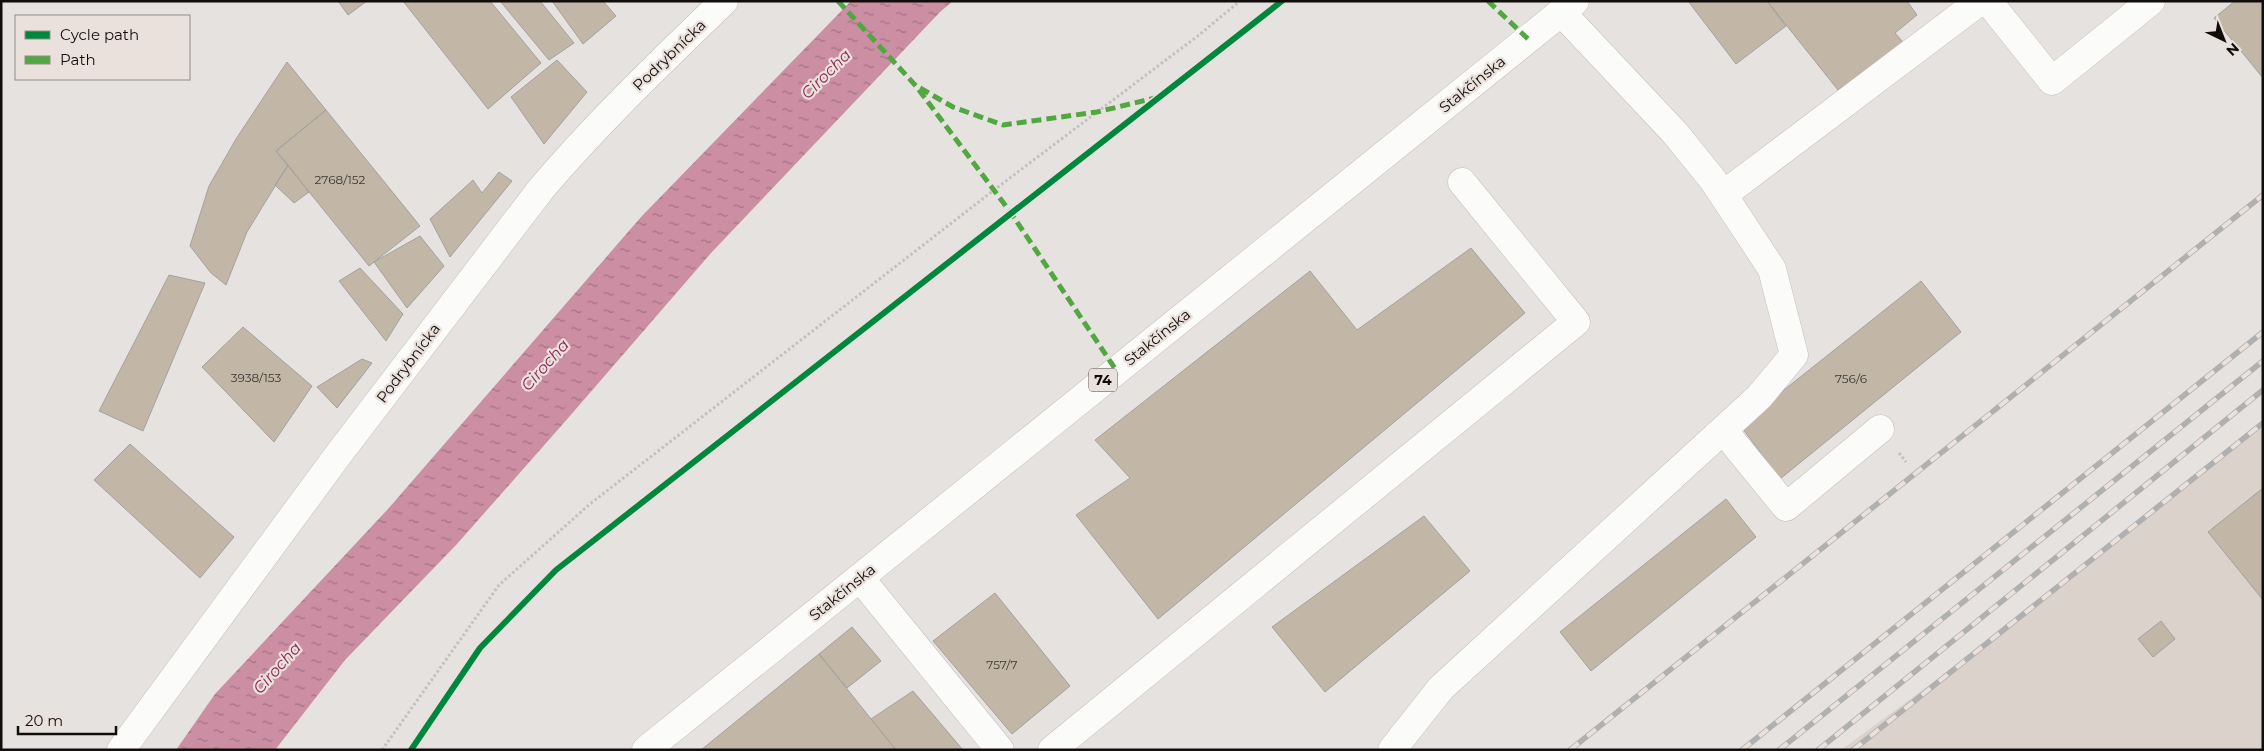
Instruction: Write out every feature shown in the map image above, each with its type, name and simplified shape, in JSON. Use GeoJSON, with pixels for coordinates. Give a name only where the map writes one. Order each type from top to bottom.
{"type":"FeatureCollection","features":[{"type":"Feature","properties":{"kind":"main road","name":"Podrybnícka"},"geometry":{"type":"LineString","coordinates":[[121,750],[338,456],[541,188],[575,149],[617,106],[724,1]]}},
{"type":"Feature","properties":{"kind":"main road"},"geometry":{"type":"LineString","coordinates":[[1723,195],[1980,1]]}},
{"type":"Feature","properties":{"kind":"main road"},"geometry":{"type":"LineString","coordinates":[[1988,1],[2052,81],[2151,1]]}},
{"type":"Feature","properties":{"kind":"main road"},"geometry":{"type":"LineString","coordinates":[[1392,750],[1441,688],[1759,397],[1794,355],[1772,269],[1723,195],[1675,133],[1568,7]]}},
{"type":"Feature","properties":{"kind":"main road","name":"Stakčínska"},"geometry":{"type":"LineString","coordinates":[[646,750],[1221,284],[1568,7]]}},
{"type":"Feature","properties":{"kind":"main road"},"geometry":{"type":"LineString","coordinates":[[1052,750],[1576,322],[1462,182]]}},
{"type":"Feature","properties":{"kind":"main road"},"geometry":{"type":"LineString","coordinates":[[1723,430],[1786,507],[1880,429]]}},
{"type":"Feature","properties":{"kind":"main road"},"geometry":{"type":"LineString","coordinates":[[860,578],[1000,750]]}},
{"type":"Feature","properties":{"kind":"path"},"geometry":{"type":"LineString","coordinates":[[382,750],[499,585],[590,504],[978,202],[1199,35],[1240,1]]}},
{"type":"Feature","properties":{"kind":"shaded area"},"geometry":{"type":"Polygon","coordinates":[[[2263,422],[2263,750],[1841,750],[1999,634],[2263,422]]]}},
{"type":"Feature","properties":{"kind":"water","name":"Cirocha"},"geometry":{"type":"Polygon","coordinates":[[[851,1],[953,1],[940,12],[711,253],[457,544],[345,660],[275,750],[176,750],[215,694],[388,509],[641,217],[851,1]]]}},
{"type":"Feature","properties":{"kind":"building"},"geometry":{"type":"Polygon","coordinates":[[[338,1],[367,1],[348,15],[338,1]]]}},
{"type":"Feature","properties":{"kind":"building"},"geometry":{"type":"Polygon","coordinates":[[[403,1],[490,1],[541,63],[488,109],[403,1]]]}},
{"type":"Feature","properties":{"kind":"building"},"geometry":{"type":"Polygon","coordinates":[[[500,1],[540,1],[574,43],[549,60],[500,1]]]}},
{"type":"Feature","properties":{"kind":"building"},"geometry":{"type":"Polygon","coordinates":[[[552,1],[603,1],[616,16],[583,44],[552,1]]]}},
{"type":"Feature","properties":{"kind":"building"},"geometry":{"type":"Polygon","coordinates":[[[1688,1],[1767,1],[1786,26],[1736,64],[1688,1]]]}},
{"type":"Feature","properties":{"kind":"building"},"geometry":{"type":"Polygon","coordinates":[[[1767,1],[1907,1],[1917,15],[1895,33],[1903,42],[1838,90],[1767,1]]]}},
{"type":"Feature","properties":{"kind":"building"},"geometry":{"type":"Polygon","coordinates":[[[2235,1],[2263,1],[2263,78],[2214,18],[2235,1]]]}},
{"type":"Feature","properties":{"kind":"building"},"geometry":{"type":"Polygon","coordinates":[[[557,60],[587,92],[544,144],[511,97],[557,60]]]}},
{"type":"Feature","properties":{"kind":"building"},"geometry":{"type":"Polygon","coordinates":[[[287,62],[326,110],[276,151],[288,165],[247,232],[226,285],[211,273],[190,246],[209,186],[236,139],[287,62]]]}},
{"type":"Feature","properties":{"kind":"building"},"geometry":{"type":"Polygon","coordinates":[[[326,110],[420,226],[369,266],[276,151],[326,110]]]}},
{"type":"Feature","properties":{"kind":"building"},"geometry":{"type":"Polygon","coordinates":[[[288,165],[309,192],[294,203],[275,185],[288,165]]]}},
{"type":"Feature","properties":{"kind":"building"},"geometry":{"type":"Polygon","coordinates":[[[499,172],[512,181],[450,257],[430,219],[473,180],[482,193],[499,172]]]}},
{"type":"Feature","properties":{"kind":"building"},"geometry":{"type":"Polygon","coordinates":[[[420,236],[444,266],[407,308],[374,262],[420,236]]]}},
{"type":"Feature","properties":{"kind":"building"},"geometry":{"type":"Polygon","coordinates":[[[1471,248],[1525,313],[1158,619],[1076,515],[1130,478],[1095,440],[1310,271],[1357,330],[1471,248]]]}},
{"type":"Feature","properties":{"kind":"building"},"geometry":{"type":"Polygon","coordinates":[[[360,268],[403,314],[386,341],[339,281],[360,268]]]}},
{"type":"Feature","properties":{"kind":"building"},"geometry":{"type":"Polygon","coordinates":[[[169,275],[205,283],[143,431],[99,411],[169,275]]]}},
{"type":"Feature","properties":{"kind":"building"},"geometry":{"type":"Polygon","coordinates":[[[1921,281],[1961,332],[1780,479],[1740,425],[1921,281]]]}},
{"type":"Feature","properties":{"kind":"building"},"geometry":{"type":"Polygon","coordinates":[[[243,327],[312,386],[274,442],[202,367],[243,327]]]}},
{"type":"Feature","properties":{"kind":"building"},"geometry":{"type":"Polygon","coordinates":[[[362,359],[372,363],[337,408],[317,387],[362,359]]]}},
{"type":"Feature","properties":{"kind":"building"},"geometry":{"type":"Polygon","coordinates":[[[130,444],[234,537],[200,578],[94,480],[130,444]]]}},
{"type":"Feature","properties":{"kind":"building"},"geometry":{"type":"Polygon","coordinates":[[[2263,488],[2263,600],[2208,532],[2263,488]]]}},
{"type":"Feature","properties":{"kind":"building"},"geometry":{"type":"Polygon","coordinates":[[[1726,499],[1756,537],[1591,671],[1560,632],[1726,499]]]}},
{"type":"Feature","properties":{"kind":"building"},"geometry":{"type":"Polygon","coordinates":[[[1424,516],[1470,571],[1325,692],[1272,627],[1424,516]]]}},
{"type":"Feature","properties":{"kind":"building"},"geometry":{"type":"Polygon","coordinates":[[[995,593],[1070,686],[1012,734],[933,641],[995,593]]]}},
{"type":"Feature","properties":{"kind":"building"},"geometry":{"type":"Polygon","coordinates":[[[2161,621],[2175,639],[2153,657],[2138,639],[2161,621]]]}},
{"type":"Feature","properties":{"kind":"building"},"geometry":{"type":"Polygon","coordinates":[[[852,627],[881,661],[847,688],[819,654],[852,627]]]}},
{"type":"Feature","properties":{"kind":"building"},"geometry":{"type":"Polygon","coordinates":[[[819,654],[896,750],[701,750],[819,654]]]}},
{"type":"Feature","properties":{"kind":"building"},"geometry":{"type":"Polygon","coordinates":[[[913,691],[963,750],[896,750],[871,719],[913,691]]]}},
{"type":"Feature","properties":{"kind":"railway"},"geometry":{"type":"LineString","coordinates":[[1570,750],[2263,195]]}},
{"type":"Feature","properties":{"kind":"railway"},"geometry":{"type":"LineString","coordinates":[[1742,750],[2263,332]]}},
{"type":"Feature","properties":{"kind":"railway"},"geometry":{"type":"LineString","coordinates":[[1779,750],[2263,361]]}},
{"type":"Feature","properties":{"kind":"railway"},"geometry":{"type":"LineString","coordinates":[[1818,750],[2263,390]]}},
{"type":"Feature","properties":{"kind":"railway"},"geometry":{"type":"LineString","coordinates":[[1853,750],[2263,423]]}},
{"type":"Feature","properties":{"kind":"marked path"},"geometry":{"type":"LineString","coordinates":[[838,1],[916,86],[1011,213],[1116,370]]}},
{"type":"Feature","properties":{"kind":"marked path"},"geometry":{"type":"LineString","coordinates":[[1488,1],[1528,39]]}},
{"type":"Feature","properties":{"kind":"marked path"},"geometry":{"type":"LineString","coordinates":[[920,88],[953,107],[1003,125],[1097,112],[1155,98]]}},
{"type":"Feature","properties":{"kind":"cycle path"},"geometry":{"type":"LineString","coordinates":[[411,750],[480,648],[556,570],[1282,1]]}}]}
